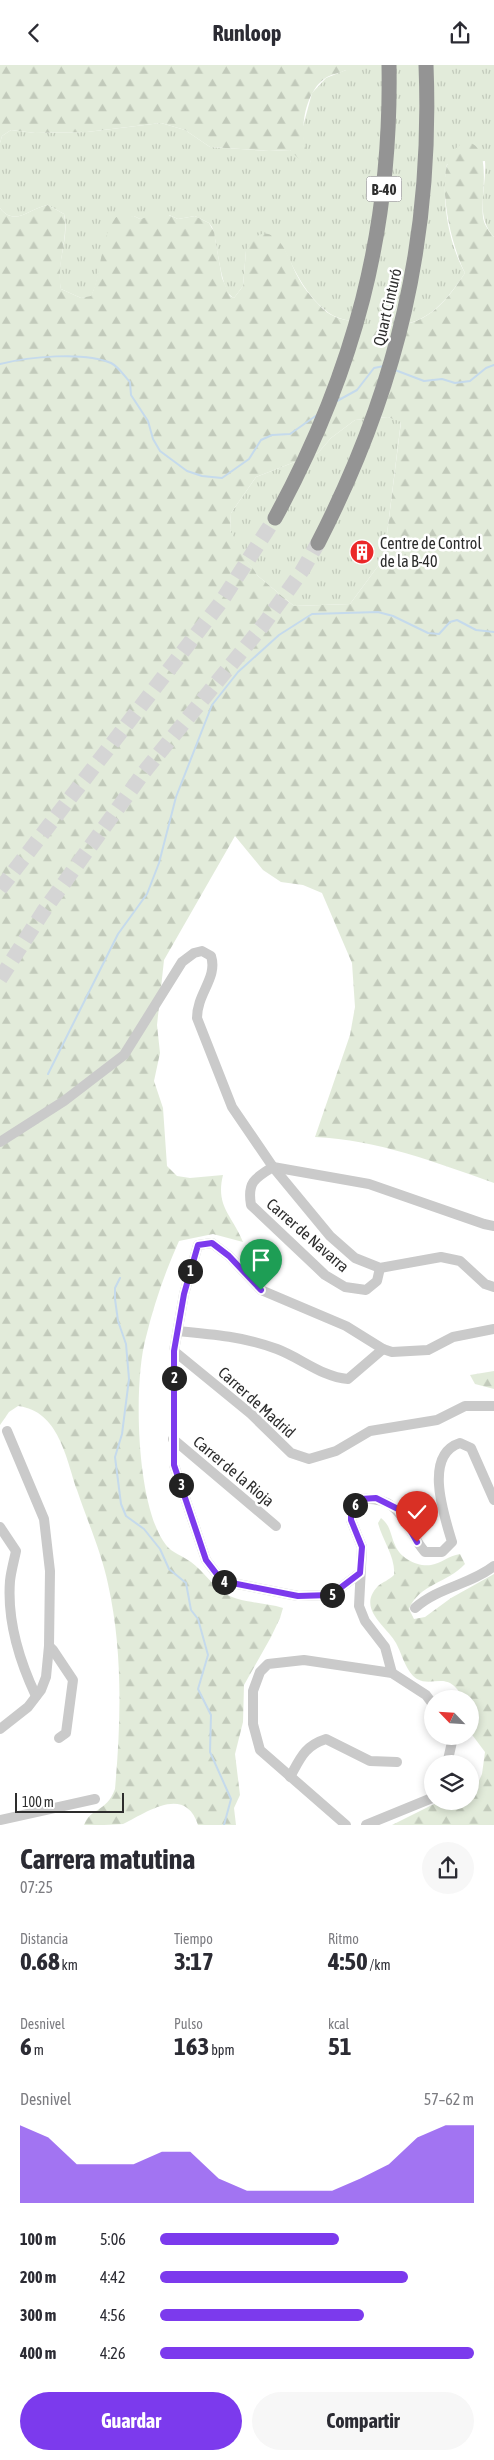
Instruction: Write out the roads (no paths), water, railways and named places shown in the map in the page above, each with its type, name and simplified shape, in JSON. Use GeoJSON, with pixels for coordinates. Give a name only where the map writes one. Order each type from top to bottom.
{"type":"FeatureCollection","features":[{"type":"Feature","properties":{"kind":"highway","name":"Quart Cinturó"},"geometry":{"type":"LineString","coordinates":[[275,518],[331,403],[361,310],[379,226],[386,171],[389,65]]}},
{"type":"Feature","properties":{"kind":"highway","name":"Quart Cinturó"},"geometry":{"type":"LineString","coordinates":[[318,543],[340,500],[370,430],[392,364],[407,307],[425,188],[428,142],[426,65]]}},
{"type":"Feature","properties":{"kind":"street"},"geometry":{"type":"LineString","coordinates":[[0,1142],[64,1101],[124,1055],[182,962],[194,953],[202,951],[211,956],[214,963],[213,972],[197,1005],[197,1018],[201,1033],[232,1107],[273,1167],[330,1236],[355,1258],[380,1268],[441,1257],[460,1261],[485,1284],[494,1287]]}},
{"type":"Feature","properties":{"kind":"street"},"geometry":{"type":"LineString","coordinates":[[273,1167],[370,1184],[494,1226]]}},
{"type":"Feature","properties":{"kind":"street","name":"Carrer de Navarra"},"geometry":{"type":"LineString","coordinates":[[273,1167],[256,1178],[248,1191],[251,1205],[325,1275],[345,1287],[366,1291],[377,1281],[380,1268]]}},
{"type":"Feature","properties":{"kind":"street"},"geometry":{"type":"LineString","coordinates":[[360,1573],[331,1595],[298,1596],[222,1581],[206,1560],[174,1465],[173,1439],[174,1351],[184,1294],[198,1245],[212,1243],[229,1256],[261,1290],[346,1326],[383,1349],[392,1352],[428,1350],[454,1337],[494,1329]]}},
{"type":"Feature","properties":{"kind":"street"},"geometry":{"type":"LineString","coordinates":[[178,1331],[228,1336],[277,1349],[335,1378],[348,1379],[383,1349]]}},
{"type":"Feature","properties":{"kind":"street","name":"Carrer de Madrid"},"geometry":{"type":"LineString","coordinates":[[174,1351],[251,1414],[291,1453],[309,1459],[336,1451],[370,1431],[437,1420],[465,1406],[494,1406]]}},
{"type":"Feature","properties":{"kind":"street"},"geometry":{"type":"LineString","coordinates":[[0,1729],[22,1712],[36,1696],[46,1677],[49,1646],[50,1571],[44,1519],[7,1431]]}},
{"type":"Feature","properties":{"kind":"street","name":"Carrer de la Rioja"},"geometry":{"type":"LineString","coordinates":[[173,1439],[276,1526]]}},
{"type":"Feature","properties":{"kind":"street"},"geometry":{"type":"LineString","coordinates":[[392,1673],[384,1647],[365,1621],[359,1605],[362,1547],[351,1520],[351,1509],[361,1499],[376,1498],[398,1509],[425,1552],[442,1552],[452,1542],[444,1513],[438,1477],[443,1456],[450,1446],[460,1443],[471,1448],[494,1500]]}},
{"type":"Feature","properties":{"kind":"street"},"geometry":{"type":"LineString","coordinates":[[0,1527],[16,1551],[10,1581],[12,1618],[22,1665],[36,1696]]}},
{"type":"Feature","properties":{"kind":"street"},"geometry":{"type":"LineString","coordinates":[[415,1608],[432,1594],[457,1586],[494,1566]]}},
{"type":"Feature","properties":{"kind":"street"},"geometry":{"type":"LineString","coordinates":[[49,1646],[54,1650],[73,1680],[66,1733],[59,1738]]}},
{"type":"Feature","properties":{"kind":"street"},"geometry":{"type":"LineString","coordinates":[[346,1825],[260,1750],[253,1724],[253,1691],[260,1671],[268,1664],[304,1660],[392,1673],[424,1694]]}},
{"type":"Feature","properties":{"kind":"street"},"geometry":{"type":"LineString","coordinates":[[290,1777],[301,1757],[312,1744],[326,1739],[370,1761],[397,1762]]}},
{"type":"Feature","properties":{"kind":"street"},"geometry":{"type":"LineString","coordinates":[[0,1821],[95,1799]]}},
{"type":"Feature","properties":{"kind":"street"},"geometry":{"type":"LineString","coordinates":[[366,1825],[424,1801]]}},
{"type":"Feature","properties":{"kind":"waterway"},"geometry":{"type":"LineString","coordinates":[[0,364],[56,356],[86,357],[111,363],[130,382],[131,395],[148,421],[153,439],[160,451],[187,471],[202,476],[222,478],[249,459],[261,440],[272,435],[290,434],[317,415]]}},
{"type":"Feature","properties":{"kind":"waterway"},"geometry":{"type":"LineString","coordinates":[[395,370],[424,381],[442,379],[455,383],[470,381],[486,368],[494,365]]}},
{"type":"Feature","properties":{"kind":"waterway"},"geometry":{"type":"LineString","coordinates":[[337,401],[357,390],[374,368],[384,366]]}},
{"type":"Feature","properties":{"kind":"waterway"},"geometry":{"type":"LineString","coordinates":[[48,1074],[118,934],[147,894],[159,863],[176,797],[212,705],[238,672],[279,635],[312,614],[378,612],[393,616],[428,633],[439,634],[450,622],[457,620],[476,630],[494,632]]}},
{"type":"Feature","properties":{"kind":"waterway"},"geometry":{"type":"LineString","coordinates":[[120,1278],[115,1288],[115,1299],[118,1321],[126,1344],[129,1379],[122,1434],[115,1457],[121,1504],[126,1516],[144,1529],[160,1549],[169,1569],[186,1583],[191,1610],[198,1619],[208,1655],[198,1689],[211,1715],[210,1752],[231,1799],[224,1825]]}},
{"type":"Feature","properties":{"kind":"tunnel"},"geometry":{"type":"LineString","coordinates":[[0,889],[221,602],[275,518]]}},
{"type":"Feature","properties":{"kind":"tunnel"},"geometry":{"type":"LineString","coordinates":[[0,979],[43,912],[144,772],[264,624],[302,571],[318,543]]}},
{"type":"Feature","properties":{"kind":"place","name":"Centre de Control de la B-40"},"geometry":{"type":"Point","coordinates":[362,552]}}]}
